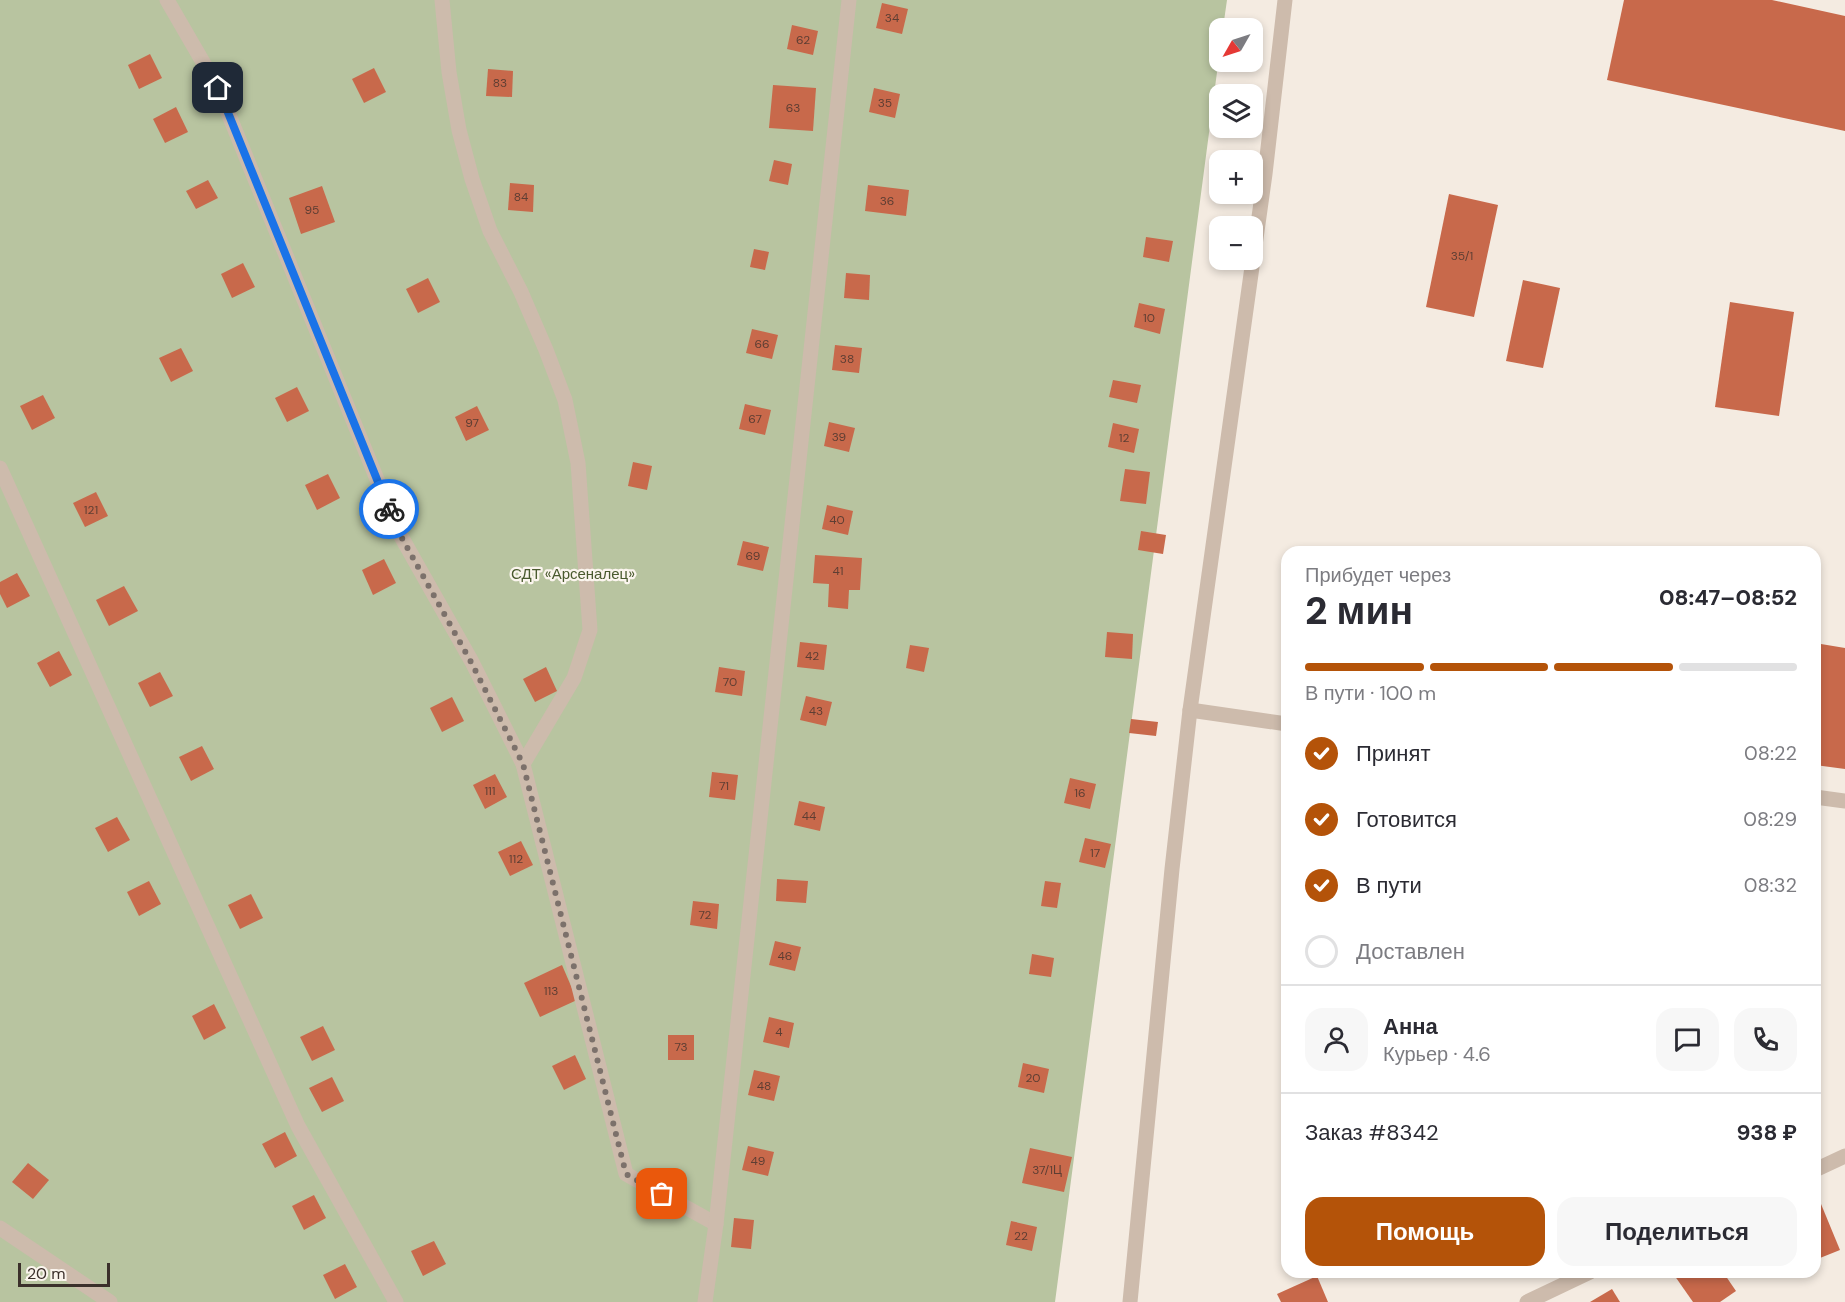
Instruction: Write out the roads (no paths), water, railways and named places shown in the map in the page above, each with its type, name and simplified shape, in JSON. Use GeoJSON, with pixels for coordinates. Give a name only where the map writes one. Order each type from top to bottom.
{"type":"FeatureCollection","features":[{"type":"Feature","properties":{"kind":"street"},"geometry":{"type":"LineString","coordinates":[[167,0],[218,88],[398,531],[471,662],[523,764],[626,1174],[716,1224]]}},
{"type":"Feature","properties":{"kind":"street"},"geometry":{"type":"LineString","coordinates":[[441,0],[449,72],[459,130],[472,179],[490,231],[521,292],[565,400],[578,463],[590,630],[574,678],[523,764]]}},
{"type":"Feature","properties":{"kind":"street"},"geometry":{"type":"LineString","coordinates":[[705,1302],[716,1224],[849,0]]}},
{"type":"Feature","properties":{"kind":"street"},"geometry":{"type":"LineString","coordinates":[[1130,1302],[1172,869],[1190,710],[1265,174],[1285,0]]}},
{"type":"Feature","properties":{"kind":"street"},"geometry":{"type":"LineString","coordinates":[[0,468],[297,1126],[396,1302]]}},
{"type":"Feature","properties":{"kind":"street"},"geometry":{"type":"LineString","coordinates":[[1190,710],[1281,723]]}},
{"type":"Feature","properties":{"kind":"street"},"geometry":{"type":"LineString","coordinates":[[1821,798],[1845,801]]}},
{"type":"Feature","properties":{"kind":"street"},"geometry":{"type":"LineString","coordinates":[[1821,1167],[1845,1156]]}},
{"type":"Feature","properties":{"kind":"street"},"geometry":{"type":"LineString","coordinates":[[0,1228],[110,1302]]}},
{"type":"Feature","properties":{"kind":"street"},"geometry":{"type":"LineString","coordinates":[[1527,1302],[1577,1278]]}},
{"type":"Feature","properties":{"kind":"park label","name":"СДТ «Арсеналец»"},"geometry":{"type":"Point","coordinates":[573,574]}}]}
